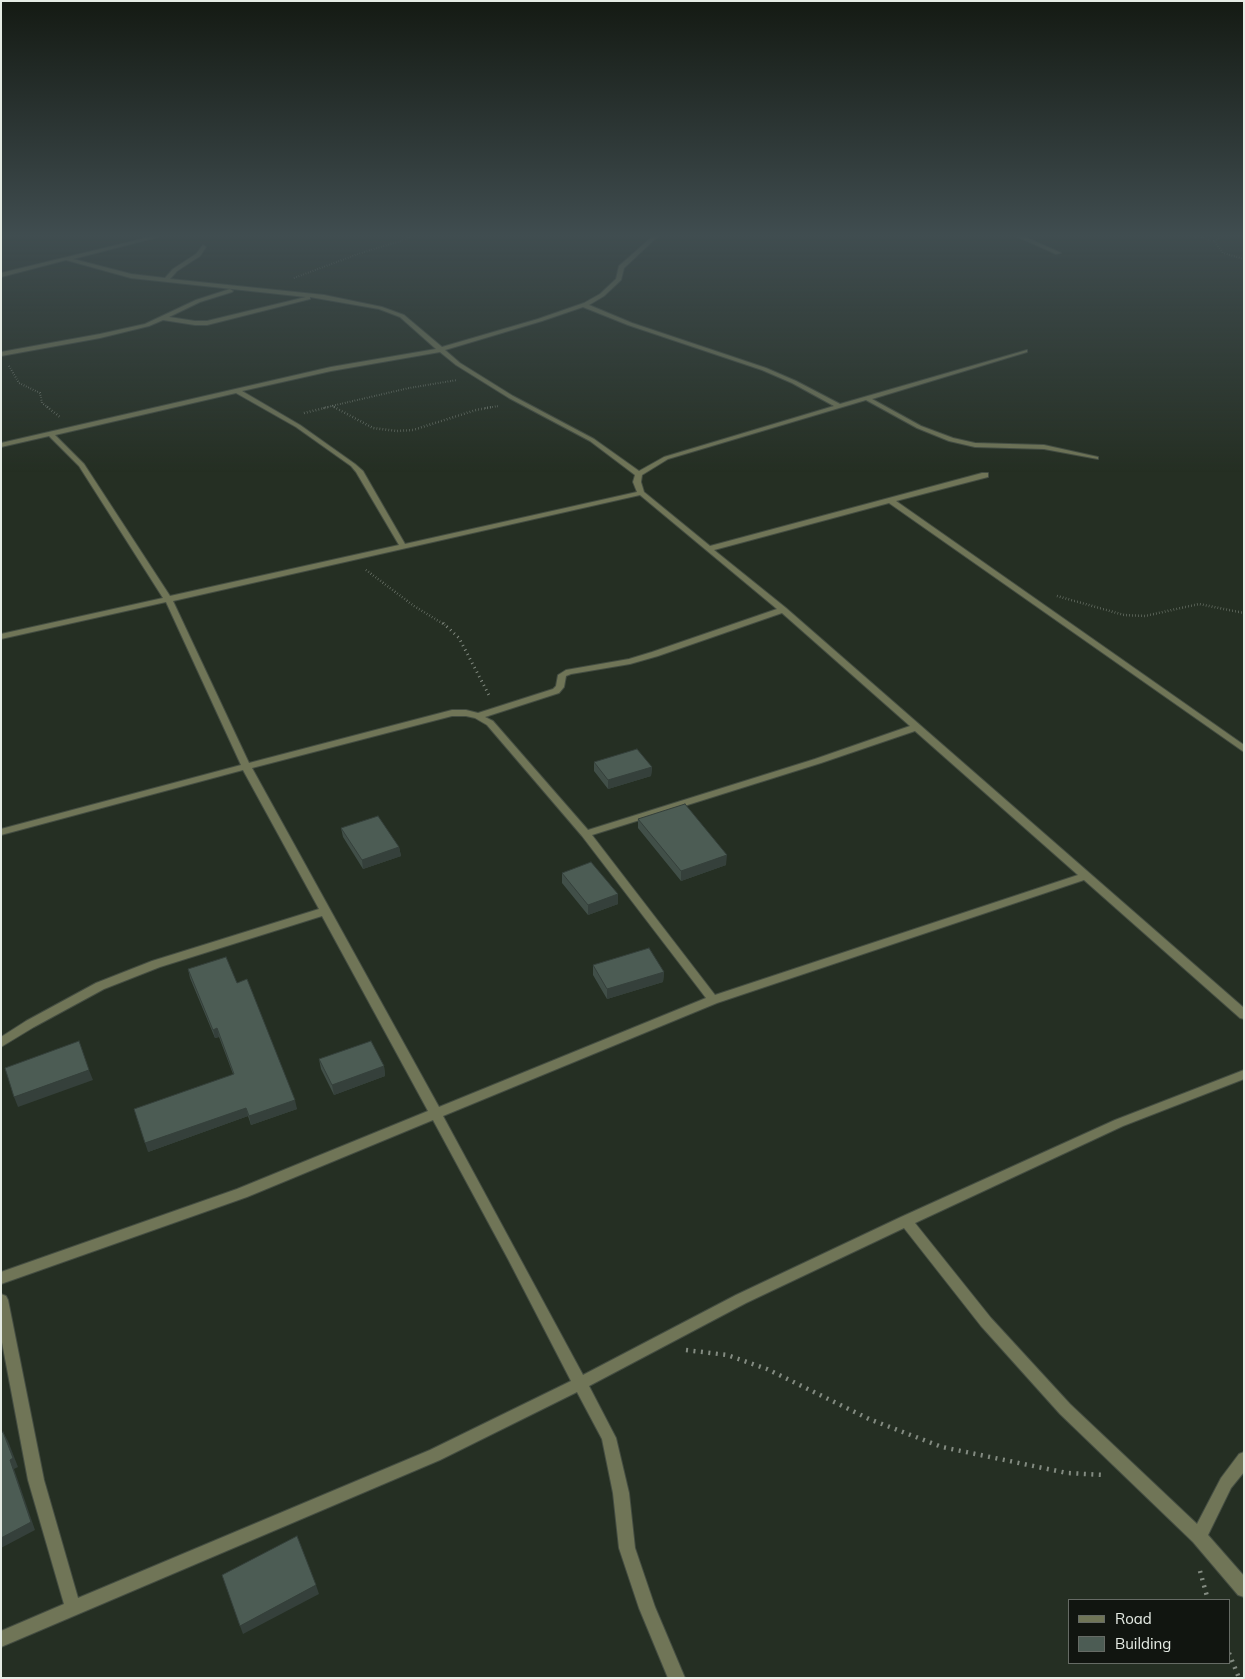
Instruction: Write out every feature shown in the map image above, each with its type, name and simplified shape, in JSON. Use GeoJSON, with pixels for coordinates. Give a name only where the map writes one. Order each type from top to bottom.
{"type":"FeatureCollection","features":[{"type":"Feature","properties":{"kind":"street"},"geometry":{"type":"LineString","coordinates":[[1,354],[124,331],[169,315]]}},
{"type":"Feature","properties":{"kind":"street"},"geometry":{"type":"LineString","coordinates":[[164,318],[196,323],[235,315]]}},
{"type":"Feature","properties":{"kind":"street"},"geometry":{"type":"LineString","coordinates":[[400,315],[414,324],[439,350],[477,377],[592,440],[638,474]]}},
{"type":"Feature","properties":{"kind":"street"},"geometry":{"type":"LineString","coordinates":[[1,445],[331,369],[439,350],[551,315]]}},
{"type":"Feature","properties":{"kind":"street"},"geometry":{"type":"LineString","coordinates":[[609,315],[764,369],[811,390],[841,407]]}},
{"type":"Feature","properties":{"kind":"street"},"geometry":{"type":"LineString","coordinates":[[638,474],[666,458],[868,399],[974,364],[1025,351]]}},
{"type":"Feature","properties":{"kind":"street"},"geometry":{"type":"LineString","coordinates":[[238,391],[284,418],[359,471],[403,546]]}},
{"type":"Feature","properties":{"kind":"street"},"geometry":{"type":"LineString","coordinates":[[868,399],[919,427],[951,440],[975,444],[1044,447],[1096,458]]}},
{"type":"Feature","properties":{"kind":"street"},"geometry":{"type":"LineString","coordinates":[[51,434],[82,465],[168,599],[246,766],[437,1115],[609,1438],[621,1493],[627,1548],[647,1608],[677,1678]]}},
{"type":"Feature","properties":{"kind":"street"},"geometry":{"type":"LineString","coordinates":[[638,474],[637,482],[641,493],[783,610],[864,684],[916,727],[1244,1015]]}},
{"type":"Feature","properties":{"kind":"street"},"geometry":{"type":"LineString","coordinates":[[708,549],[984,475]]}},
{"type":"Feature","properties":{"kind":"street"},"geometry":{"type":"LineString","coordinates":[[1,637],[641,493]]}},
{"type":"Feature","properties":{"kind":"street"},"geometry":{"type":"LineString","coordinates":[[892,501],[1244,749]]}},
{"type":"Feature","properties":{"kind":"street"},"geometry":{"type":"LineString","coordinates":[[1,832],[452,713],[478,716],[556,691],[560,687],[562,675],[569,672],[622,663],[655,654],[783,610]]}},
{"type":"Feature","properties":{"kind":"street"},"geometry":{"type":"LineString","coordinates":[[478,716],[490,724],[586,834],[713,1000]]}},
{"type":"Feature","properties":{"kind":"street"},"geometry":{"type":"LineString","coordinates":[[586,834],[818,761],[916,727]]}},
{"type":"Feature","properties":{"kind":"street"},"geometry":{"type":"LineString","coordinates":[[1,1278],[242,1193],[437,1115],[713,1000],[1087,876]]}},
{"type":"Feature","properties":{"kind":"street"},"geometry":{"type":"LineString","coordinates":[[1,1043],[30,1024],[100,986],[156,964],[325,910]]}},
{"type":"Feature","properties":{"kind":"street"},"geometry":{"type":"LineString","coordinates":[[1,1639],[435,1454],[581,1383],[741,1299],[906,1221],[1119,1123],[1244,1074]]}},
{"type":"Feature","properties":{"kind":"street"},"geometry":{"type":"LineString","coordinates":[[906,1221],[986,1322],[1065,1409],[1199,1536],[1244,1589]]}},
{"type":"Feature","properties":{"kind":"street"},"geometry":{"type":"LineString","coordinates":[[1,1300],[36,1480],[73,1607]]}},
{"type":"Feature","properties":{"kind":"street"},"geometry":{"type":"LineString","coordinates":[[1199,1536],[1226,1483],[1244,1459]]}},
{"type":"Feature","properties":{"kind":"path"},"geometry":{"type":"LineString","coordinates":[[12,352],[8,361],[13,376],[19,383],[40,393],[42,402],[74,428]]}},
{"type":"Feature","properties":{"kind":"path"},"geometry":{"type":"LineString","coordinates":[[284,418],[408,388],[477,377]]}},
{"type":"Feature","properties":{"kind":"path"},"geometry":{"type":"LineString","coordinates":[[332,406],[372,428],[397,431],[422,428],[476,410],[524,403]]}},
{"type":"Feature","properties":{"kind":"path"},"geometry":{"type":"LineString","coordinates":[[350,558],[414,606],[447,626],[459,638],[497,710]]}},
{"type":"Feature","properties":{"kind":"path"},"geometry":{"type":"LineString","coordinates":[[1053,595],[1124,615],[1145,616],[1199,604],[1244,613]]}},
{"type":"Feature","properties":{"kind":"path"},"geometry":{"type":"LineString","coordinates":[[653,1345],[727,1356],[767,1369],[869,1419],[942,1447],[1006,1462],[1066,1473],[1138,1478]]}},
{"type":"Feature","properties":{"kind":"path"},"geometry":{"type":"LineString","coordinates":[[1230,1656],[1239,1678]]}},
{"type":"Feature","properties":{"kind":"building"},"geometry":{"type":"Polygon","coordinates":[[[637,749],[652,767],[608,780],[594,762],[637,749]]]}},
{"type":"Feature","properties":{"kind":"building"},"geometry":{"type":"Polygon","coordinates":[[[685,804],[727,855],[681,871],[638,819],[685,804]]]}},
{"type":"Feature","properties":{"kind":"building"},"geometry":{"type":"Polygon","coordinates":[[[378,816],[399,847],[362,860],[341,828],[378,816]]]}},
{"type":"Feature","properties":{"kind":"building"},"geometry":{"type":"Polygon","coordinates":[[[591,862],[618,894],[588,905],[562,873],[591,862]]]}},
{"type":"Feature","properties":{"kind":"building"},"geometry":{"type":"Polygon","coordinates":[[[649,948],[664,972],[607,989],[593,965],[649,948]]]}},
{"type":"Feature","properties":{"kind":"building"},"geometry":{"type":"Polygon","coordinates":[[[226,957],[237,983],[247,979],[295,1100],[249,1116],[246,1108],[145,1143],[134,1109],[234,1074],[217,1028],[213,1030],[188,969],[226,957]]]}},
{"type":"Feature","properties":{"kind":"building"},"geometry":{"type":"Polygon","coordinates":[[[79,1041],[89,1070],[14,1097],[5,1068],[79,1041]]]}},
{"type":"Feature","properties":{"kind":"building"},"geometry":{"type":"Polygon","coordinates":[[[371,1041],[384,1066],[332,1085],[319,1059],[371,1041]]]}},
{"type":"Feature","properties":{"kind":"building"},"geometry":{"type":"Polygon","coordinates":[[[3,1432],[13,1458],[10,1460],[31,1522],[1,1538],[1,1433],[3,1432]]]}},
{"type":"Feature","properties":{"kind":"building"},"geometry":{"type":"Polygon","coordinates":[[[297,1536],[316,1585],[240,1626],[222,1575],[297,1536]]]}}]}
